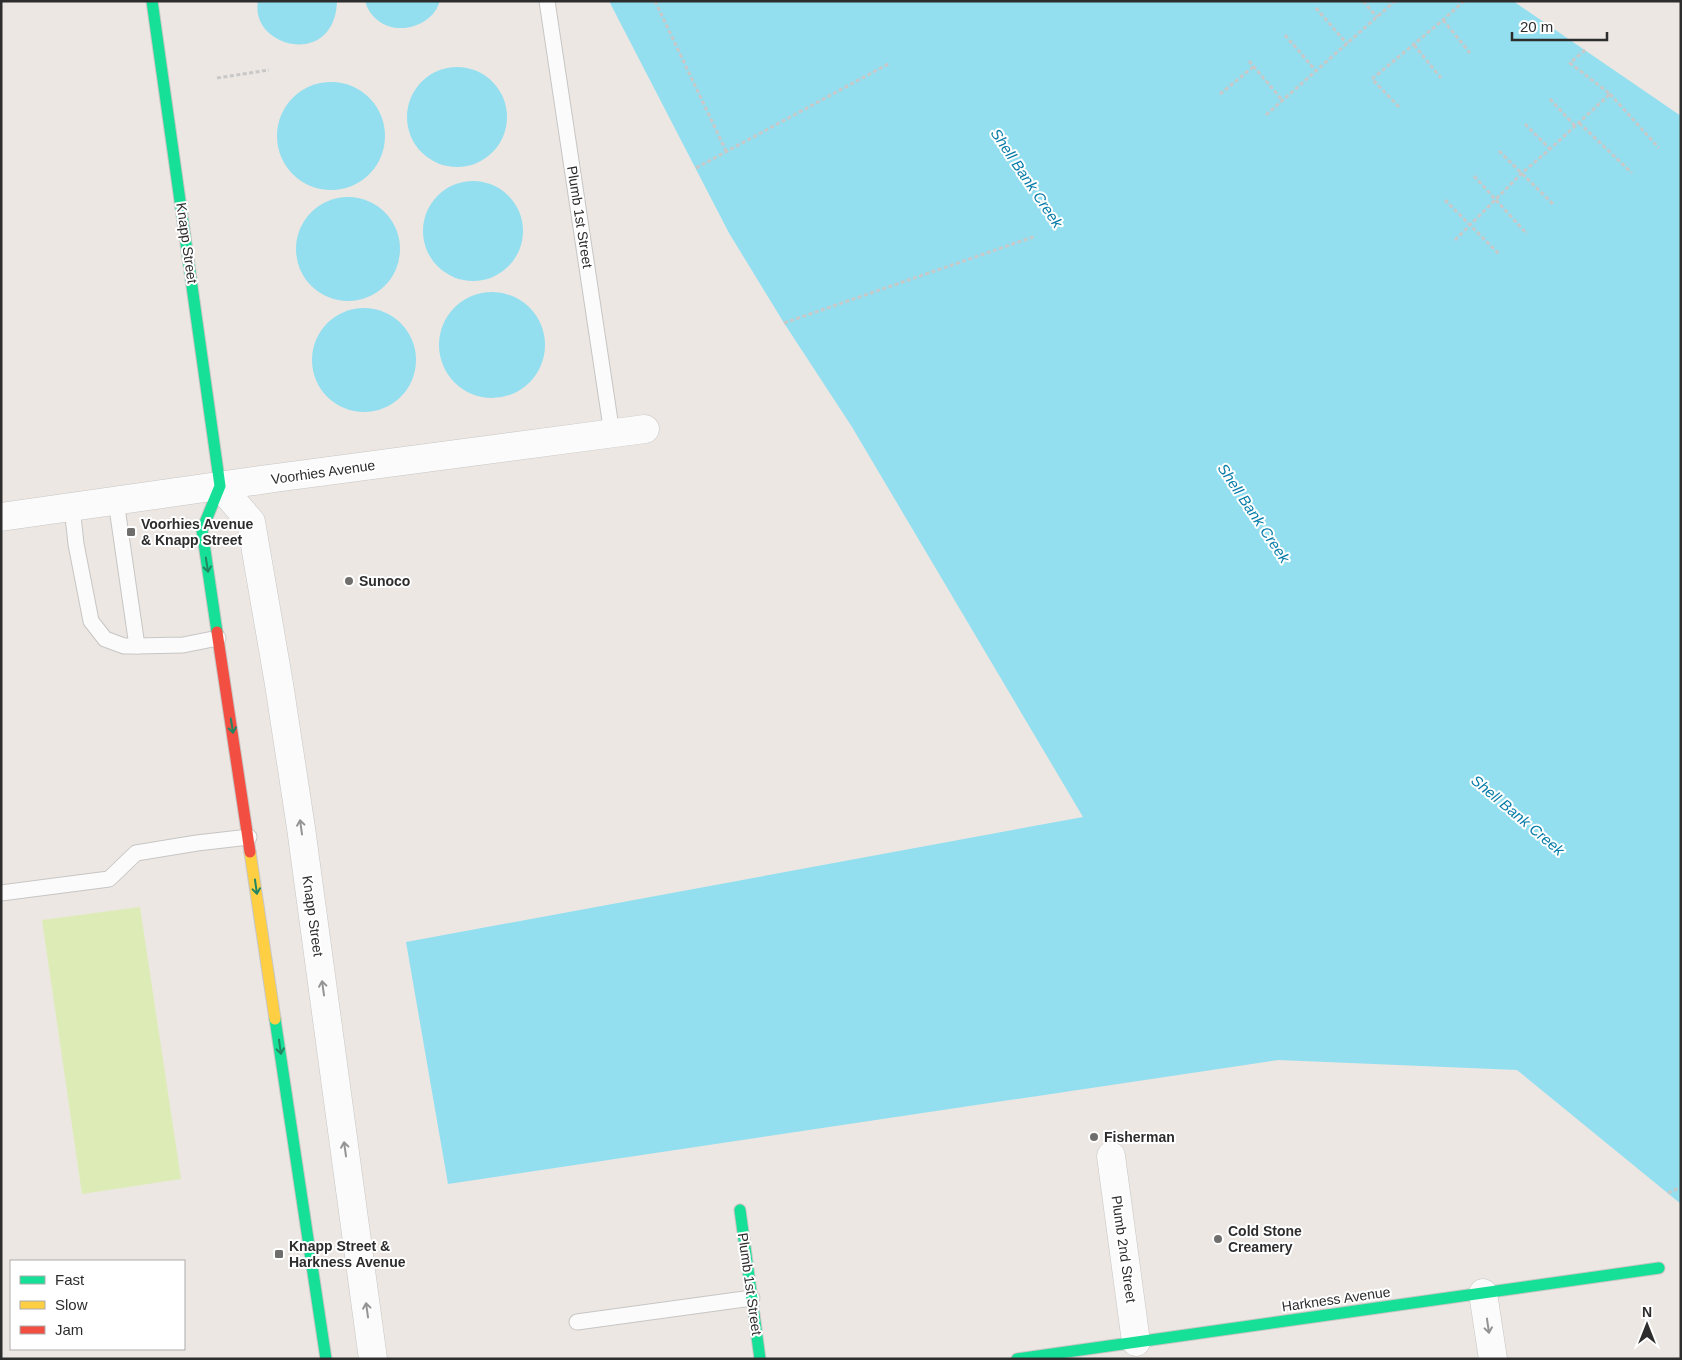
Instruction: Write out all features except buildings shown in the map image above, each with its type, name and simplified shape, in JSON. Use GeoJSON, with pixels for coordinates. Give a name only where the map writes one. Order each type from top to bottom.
{"type":"FeatureCollection","features":[{"type":"Feature","properties":{"kind":"street","name":"Knapp Street"},"geometry":{"type":"LineString","coordinates":[[152,1],[220,486],[251,522],[279,684],[301,828],[374,1359]]}},
{"type":"Feature","properties":{"kind":"street","name":"Voorhies Avenue"},"geometry":{"type":"LineString","coordinates":[[1,517],[645,430]]}},
{"type":"Feature","properties":{"kind":"street"},"geometry":{"type":"LineString","coordinates":[[220,486],[202,530],[326,1359]]}},
{"type":"Feature","properties":{"kind":"street","name":"Plumb 2nd Street"},"geometry":{"type":"LineString","coordinates":[[1111,1156],[1136,1342]]}},
{"type":"Feature","properties":{"kind":"street","name":"Plumb 1st Street"},"geometry":{"type":"LineString","coordinates":[[740,1210],[760,1359]]}},
{"type":"Feature","properties":{"kind":"street","name":"Harkness Avenue"},"geometry":{"type":"LineString","coordinates":[[1017,1359],[1658,1268]]}},
{"type":"Feature","properties":{"kind":"street"},"geometry":{"type":"LineString","coordinates":[[1483,1293],[1492,1359]]}},
{"type":"Feature","properties":{"kind":"lane","name":"Plumb 1st Street"},"geometry":{"type":"LineString","coordinates":[[547,1],[612,434]]}},
{"type":"Feature","properties":{"kind":"lane"},"geometry":{"type":"LineString","coordinates":[[116,500],[137,646]]}},
{"type":"Feature","properties":{"kind":"lane"},"geometry":{"type":"LineString","coordinates":[[72,507],[76,544],[91,621],[105,639],[124,646],[137,646],[183,645],[218,638]]}},
{"type":"Feature","properties":{"kind":"lane"},"geometry":{"type":"LineString","coordinates":[[1,893],[109,879],[136,853],[249,837]]}},
{"type":"Feature","properties":{"kind":"lane"},"geometry":{"type":"LineString","coordinates":[[577,1322],[752,1298]]}},
{"type":"Feature","properties":{"kind":"path"},"geometry":{"type":"LineString","coordinates":[[655,1],[726,152]]}},
{"type":"Feature","properties":{"kind":"path"},"geometry":{"type":"LineString","coordinates":[[1363,1],[1377,17]]}},
{"type":"Feature","properties":{"kind":"path"},"geometry":{"type":"LineString","coordinates":[[1266,115],[1395,1]]}},
{"type":"Feature","properties":{"kind":"path"},"geometry":{"type":"LineString","coordinates":[[1399,108],[1372,79],[1464,1]]}},
{"type":"Feature","properties":{"kind":"path"},"geometry":{"type":"LineString","coordinates":[[1316,8],[1347,44]]}},
{"type":"Feature","properties":{"kind":"path"},"geometry":{"type":"LineString","coordinates":[[1443,20],[1470,53]]}},
{"type":"Feature","properties":{"kind":"path"},"geometry":{"type":"LineString","coordinates":[[1285,35],[1316,71]]}},
{"type":"Feature","properties":{"kind":"path"},"geometry":{"type":"LineString","coordinates":[[1414,45],[1441,78]]}},
{"type":"Feature","properties":{"kind":"path"},"geometry":{"type":"LineString","coordinates":[[1585,50],[1570,63],[1610,94],[1659,148]]}},
{"type":"Feature","properties":{"kind":"path"},"geometry":{"type":"LineString","coordinates":[[1249,61],[1283,100]]}},
{"type":"Feature","properties":{"kind":"path"},"geometry":{"type":"LineString","coordinates":[[696,168],[890,63]]}},
{"type":"Feature","properties":{"kind":"path"},"geometry":{"type":"LineString","coordinates":[[1220,94],[1253,67]]}},
{"type":"Feature","properties":{"kind":"path"},"geometry":{"type":"LineString","coordinates":[[217,78],[269,70]]}},
{"type":"Feature","properties":{"kind":"path"},"geometry":{"type":"LineString","coordinates":[[1455,240],[1522,173],[1610,94]]}},
{"type":"Feature","properties":{"kind":"path"},"geometry":{"type":"LineString","coordinates":[[1550,100],[1576,126]]}},
{"type":"Feature","properties":{"kind":"path"},"geometry":{"type":"LineString","coordinates":[[1579,123],[1632,173]]}},
{"type":"Feature","properties":{"kind":"path"},"geometry":{"type":"LineString","coordinates":[[1525,124],[1550,149]]}},
{"type":"Feature","properties":{"kind":"path"},"geometry":{"type":"LineString","coordinates":[[1499,152],[1554,205]]}},
{"type":"Feature","properties":{"kind":"path"},"geometry":{"type":"LineString","coordinates":[[1474,176],[1528,234]]}},
{"type":"Feature","properties":{"kind":"path"},"geometry":{"type":"LineString","coordinates":[[1445,200],[1500,256]]}},
{"type":"Feature","properties":{"kind":"path"},"geometry":{"type":"LineString","coordinates":[[784,323],[1036,236]]}},
{"type":"Feature","properties":{"kind":"path"},"geometry":{"type":"LineString","coordinates":[[1668,1193],[1681,1186]]}},
{"type":"Feature","properties":{"kind":"green space"},"geometry":{"type":"Polygon","coordinates":[[[140,907],[181,1179],[82,1194],[42,920],[140,907]]]}},
{"type":"Feature","properties":{"kind":"water"},"geometry":{"type":"Polygon","coordinates":[[[258,1],[337,1],[333,22],[323,36],[309,43],[293,44],[279,40],[266,30],[259,17],[258,1]]]}},
{"type":"Feature","properties":{"kind":"water"},"geometry":{"type":"Polygon","coordinates":[[[365,1],[440,1],[433,13],[423,22],[414,26],[394,28],[376,19],[365,1]]]}},
{"type":"Feature","properties":{"kind":"water","name":"Shell Bank Creek"},"geometry":{"type":"Polygon","coordinates":[[[609,1],[1513,1],[1681,116],[1681,1204],[1517,1070],[1278,1060],[448,1184],[406,942],[1083,817],[852,427],[784,323],[729,233],[609,1]]]}},
{"type":"Feature","properties":{"kind":"water"},"geometry":{"type":"Polygon","coordinates":[[[457,67],[476,71],[493,81],[503,98],[507,117],[503,136],[493,153],[476,163],[457,167],[438,163],[421,153],[411,136],[407,117],[411,98],[421,81],[438,71],[457,67]]]}},
{"type":"Feature","properties":{"kind":"water"},"geometry":{"type":"Polygon","coordinates":[[[331,82],[351,87],[369,98],[380,116],[385,136],[380,156],[369,174],[351,185],[331,190],[311,185],[293,174],[282,156],[277,136],[282,116],[293,98],[311,87],[331,82]]]}},
{"type":"Feature","properties":{"kind":"water"},"geometry":{"type":"Polygon","coordinates":[[[473,181],[492,185],[509,195],[519,212],[523,231],[519,250],[509,267],[492,277],[473,281],[454,277],[437,267],[427,250],[423,231],[427,212],[437,195],[454,185],[473,181]]]}},
{"type":"Feature","properties":{"kind":"water"},"geometry":{"type":"Polygon","coordinates":[[[348,197],[368,201],[377,205],[385,212],[392,220],[396,229],[400,249],[396,269],[392,278],[385,286],[377,293],[368,297],[348,301],[328,297],[319,293],[311,286],[304,278],[300,269],[296,249],[300,229],[304,220],[311,212],[319,205],[328,201],[348,197]]]}},
{"type":"Feature","properties":{"kind":"water"},"geometry":{"type":"Polygon","coordinates":[[[492,292],[512,296],[529,308],[541,325],[545,345],[541,365],[529,382],[512,394],[492,398],[472,394],[455,382],[443,365],[439,345],[443,325],[455,308],[472,296],[492,292]]]}},
{"type":"Feature","properties":{"kind":"water"},"geometry":{"type":"Polygon","coordinates":[[[364,308],[384,312],[401,323],[412,340],[416,360],[412,380],[401,397],[384,408],[364,412],[344,408],[327,397],[316,380],[312,360],[316,340],[327,323],[344,312],[364,308]]]}},
{"type":"Feature","properties":{"kind":"traffic: fast"},"geometry":{"type":"LineString","coordinates":[[152,1],[220,486],[202,530],[217,632]]}},
{"type":"Feature","properties":{"kind":"traffic: fast"},"geometry":{"type":"LineString","coordinates":[[275,1019],[326,1359]]}},
{"type":"Feature","properties":{"kind":"traffic: fast"},"geometry":{"type":"LineString","coordinates":[[740,1210],[760,1359]]}},
{"type":"Feature","properties":{"kind":"traffic: fast"},"geometry":{"type":"LineString","coordinates":[[1017,1359],[1659,1268]]}},
{"type":"Feature","properties":{"kind":"traffic: slow"},"geometry":{"type":"LineString","coordinates":[[250,852],[275,1019]]}},
{"type":"Feature","properties":{"kind":"traffic: jam"},"geometry":{"type":"LineString","coordinates":[[217,632],[250,852]]}},
{"type":"Feature","properties":{"kind":"place","name":"Voorhies Avenue & Knapp Street"},"geometry":{"type":"Point","coordinates":[131,532]}},
{"type":"Feature","properties":{"kind":"place","name":"Sunoco"},"geometry":{"type":"Point","coordinates":[349,581]}},
{"type":"Feature","properties":{"kind":"place","name":"Fisherman"},"geometry":{"type":"Point","coordinates":[1094,1137]}},
{"type":"Feature","properties":{"kind":"place","name":"Cold Stone Creamery"},"geometry":{"type":"Point","coordinates":[1218,1239]}},
{"type":"Feature","properties":{"kind":"place","name":"Knapp Street & Harkness Avenue"},"geometry":{"type":"Point","coordinates":[279,1254]}}]}
